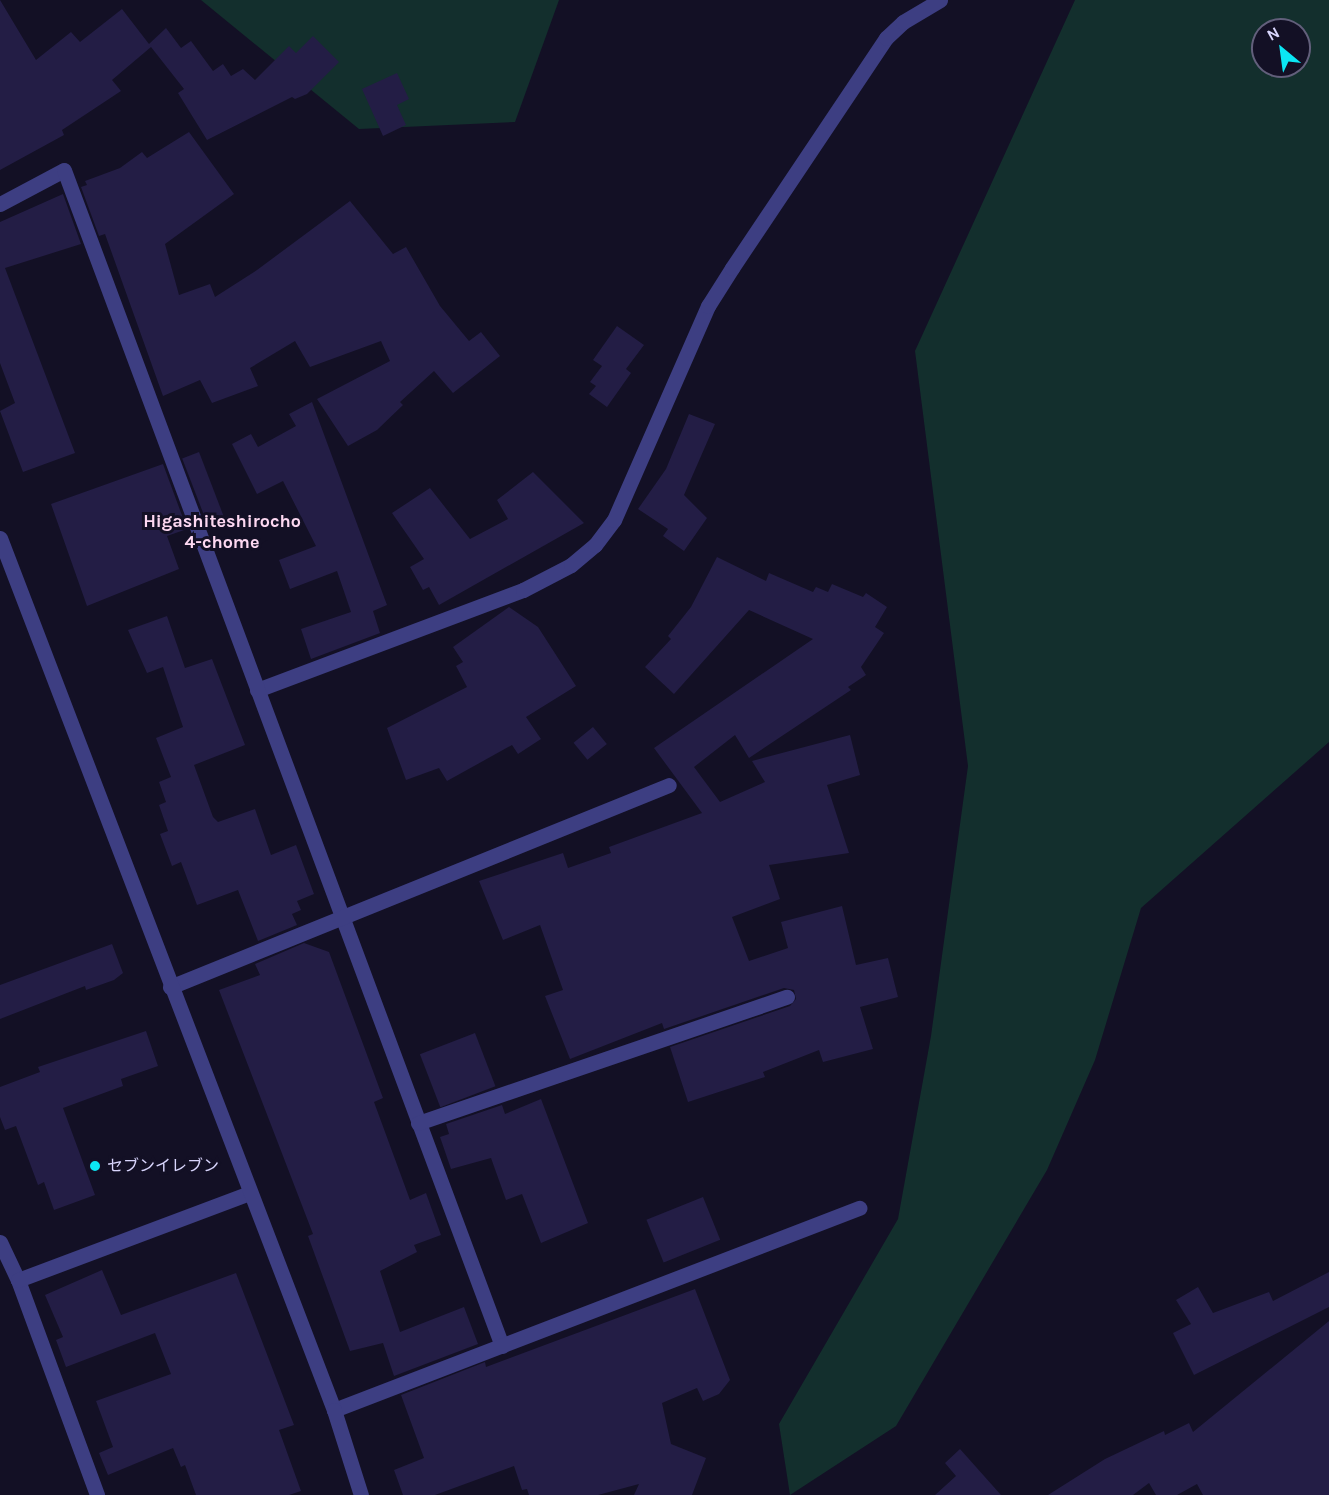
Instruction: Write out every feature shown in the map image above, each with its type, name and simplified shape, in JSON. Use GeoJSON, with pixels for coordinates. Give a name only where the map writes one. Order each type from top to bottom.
{"type":"FeatureCollection","features":[{"type":"Feature","properties":{"kind":"street"},"geometry":{"type":"LineString","coordinates":[[257,690],[523,590],[571,565],[595,545],[614,520],[708,306],[732,268],[886,38],[903,22],[940,0]]}},
{"type":"Feature","properties":{"kind":"street"},"geometry":{"type":"LineString","coordinates":[[0,204],[64,170],[340,918],[502,1346]]}},
{"type":"Feature","properties":{"kind":"street"},"geometry":{"type":"LineString","coordinates":[[0,538],[333,1410],[361,1495]]}},
{"type":"Feature","properties":{"kind":"street"},"geometry":{"type":"LineString","coordinates":[[171,987],[669,785]]}},
{"type":"Feature","properties":{"kind":"street"},"geometry":{"type":"LineString","coordinates":[[418,1123],[787,997]]}},
{"type":"Feature","properties":{"kind":"street"},"geometry":{"type":"LineString","coordinates":[[18,1280],[250,1193]]}},
{"type":"Feature","properties":{"kind":"street"},"geometry":{"type":"LineString","coordinates":[[333,1410],[860,1208]]}},
{"type":"Feature","properties":{"kind":"street"},"geometry":{"type":"LineString","coordinates":[[0,1242],[18,1280],[97,1495]]}},
{"type":"Feature","properties":{"kind":"green space"},"geometry":{"type":"Polygon","coordinates":[[[201,0],[559,0],[515,122],[359,129],[201,0]]]}},
{"type":"Feature","properties":{"kind":"green space"},"geometry":{"type":"Polygon","coordinates":[[[1075,0],[1329,0],[1329,742],[1141,908],[1095,1060],[1047,1170],[896,1426],[790,1495],[779,1424],[898,1219],[931,1036],[968,766],[915,351],[1075,0]]]}},
{"type":"Feature","properties":{"kind":"building"},"geometry":{"type":"Polygon","coordinates":[[[0,0],[36,60],[71,32],[80,42],[122,9],[149,44],[166,28],[181,48],[191,41],[213,71],[223,64],[231,76],[243,69],[255,80],[289,46],[296,53],[313,36],[339,62],[307,94],[295,99],[292,97],[207,140],[178,93],[184,89],[151,47],[112,80],[121,91],[62,130],[64,135],[0,170],[0,0]]]}},
{"type":"Feature","properties":{"kind":"building"},"geometry":{"type":"Polygon","coordinates":[[[397,73],[409,99],[397,105],[406,125],[383,136],[362,89],[397,73]]]}},
{"type":"Feature","properties":{"kind":"building"},"geometry":{"type":"Polygon","coordinates":[[[189,132],[234,194],[165,244],[179,295],[210,284],[215,297],[257,270],[350,201],[393,254],[406,247],[440,306],[469,341],[481,332],[500,356],[453,393],[434,371],[400,402],[403,405],[377,430],[348,446],[317,399],[390,361],[381,341],[310,367],[295,341],[250,368],[258,386],[212,403],[200,380],[163,396],[105,234],[99,236],[81,187],[87,185],[85,181],[120,168],[142,152],[147,158],[189,132]]]}},
{"type":"Feature","properties":{"kind":"building"},"geometry":{"type":"Polygon","coordinates":[[[63,194],[81,244],[5,268],[75,453],[23,472],[0,411],[15,403],[0,363],[0,222],[63,194]]]}},
{"type":"Feature","properties":{"kind":"building"},"geometry":{"type":"Polygon","coordinates":[[[617,326],[644,345],[626,369],[631,373],[607,407],[589,394],[596,386],[590,382],[602,366],[593,360],[617,326]]]}},
{"type":"Feature","properties":{"kind":"building"},"geometry":{"type":"Polygon","coordinates":[[[312,402],[387,605],[373,611],[380,633],[311,659],[301,629],[351,612],[337,571],[290,589],[279,560],[316,546],[283,481],[257,494],[232,444],[251,434],[258,447],[296,426],[289,414],[312,402]]]}},
{"type":"Feature","properties":{"kind":"building"},"geometry":{"type":"Polygon","coordinates":[[[689,414],[715,424],[684,495],[707,518],[684,551],[663,536],[668,529],[638,509],[666,469],[689,414]]]}},
{"type":"Feature","properties":{"kind":"building"},"geometry":{"type":"Polygon","coordinates":[[[199,452],[223,515],[207,522],[182,458],[199,452]]]}},
{"type":"Feature","properties":{"kind":"building"},"geometry":{"type":"Polygon","coordinates":[[[163,464],[187,529],[167,536],[179,569],[87,606],[51,504],[163,464]]]}},
{"type":"Feature","properties":{"kind":"building"},"geometry":{"type":"Polygon","coordinates":[[[533,472],[584,523],[439,605],[429,587],[423,590],[410,567],[424,559],[392,513],[430,488],[470,539],[508,519],[497,500],[533,472]]]}},
{"type":"Feature","properties":{"kind":"building"},"geometry":{"type":"Polygon","coordinates":[[[717,557],[766,581],[769,573],[813,592],[816,587],[828,592],[832,584],[863,597],[866,593],[887,607],[875,627],[884,633],[861,667],[866,675],[848,687],[851,690],[749,758],[735,735],[694,767],[720,802],[765,782],[752,761],[850,735],[860,775],[827,785],[849,853],[769,865],[780,899],[732,917],[749,961],[788,948],[781,922],[842,906],[856,965],[888,958],[898,997],[860,1007],[873,1049],[823,1062],[819,1050],[763,1072],[765,1077],[688,1102],[670,1047],[790,1006],[796,999],[794,990],[784,988],[664,1029],[662,1023],[570,1059],[545,996],[563,990],[540,925],[503,940],[479,881],[563,853],[568,868],[611,853],[609,847],[702,813],[654,748],[813,639],[749,610],[674,694],[645,667],[671,639],[668,636],[691,607],[717,557]]]}},
{"type":"Feature","properties":{"kind":"building"},"geometry":{"type":"Polygon","coordinates":[[[509,607],[538,627],[576,686],[526,717],[541,739],[518,754],[512,745],[447,781],[439,768],[406,780],[387,728],[467,687],[456,666],[463,662],[453,647],[509,607]]]}},
{"type":"Feature","properties":{"kind":"building"},"geometry":{"type":"Polygon","coordinates":[[[167,616],[185,668],[212,659],[245,745],[194,765],[213,817],[218,822],[255,809],[271,855],[296,845],[314,894],[297,901],[301,910],[292,914],[297,925],[258,941],[238,890],[197,905],[181,862],[172,866],[160,834],[168,831],[159,805],[166,802],[159,782],[171,777],[156,738],[183,727],[163,667],[147,673],[128,630],[167,616]]]}},
{"type":"Feature","properties":{"kind":"building"},"geometry":{"type":"Polygon","coordinates":[[[593,727],[607,744],[587,760],[574,743],[593,727]]]}},
{"type":"Feature","properties":{"kind":"building"},"geometry":{"type":"Polygon","coordinates":[[[304,943],[329,952],[383,1098],[374,1102],[410,1200],[426,1193],[441,1235],[414,1245],[417,1252],[380,1271],[400,1332],[464,1307],[478,1344],[394,1376],[383,1343],[350,1351],[308,1236],[313,1234],[219,990],[260,975],[255,964],[304,943]]]}},
{"type":"Feature","properties":{"kind":"building"},"geometry":{"type":"Polygon","coordinates":[[[112,944],[123,973],[114,980],[86,990],[85,986],[0,1019],[0,985],[112,944]]]}},
{"type":"Feature","properties":{"kind":"building"},"geometry":{"type":"Polygon","coordinates":[[[146,1031],[158,1066],[121,1079],[123,1086],[63,1108],[95,1195],[54,1210],[44,1182],[38,1185],[16,1126],[5,1130],[0,1117],[0,1087],[40,1072],[38,1067],[146,1031]]]}},
{"type":"Feature","properties":{"kind":"building"},"geometry":{"type":"Polygon","coordinates":[[[475,1033],[495,1086],[440,1107],[420,1054],[475,1033]]]}},
{"type":"Feature","properties":{"kind":"building"},"geometry":{"type":"Polygon","coordinates":[[[541,1099],[588,1223],[541,1243],[522,1194],[506,1200],[491,1158],[451,1169],[440,1137],[449,1134],[446,1124],[502,1105],[505,1114],[541,1099]]]}},
{"type":"Feature","properties":{"kind":"building"},"geometry":{"type":"Polygon","coordinates":[[[703,1197],[720,1240],[664,1263],[646,1220],[703,1197]]]}},
{"type":"Feature","properties":{"kind":"building"},"geometry":{"type":"Polygon","coordinates":[[[102,1270],[121,1315],[236,1273],[294,1425],[279,1430],[301,1491],[289,1495],[196,1495],[185,1465],[181,1467],[173,1448],[108,1475],[99,1453],[113,1447],[96,1401],[171,1374],[155,1333],[66,1367],[56,1340],[63,1337],[45,1295],[102,1270]]]}},
{"type":"Feature","properties":{"kind":"building"},"geometry":{"type":"Polygon","coordinates":[[[1329,1272],[1329,1307],[1194,1375],[1173,1333],[1191,1324],[1176,1300],[1198,1287],[1213,1313],[1269,1292],[1273,1301],[1329,1272]]]}},
{"type":"Feature","properties":{"kind":"building"},"geometry":{"type":"Polygon","coordinates":[[[695,1289],[730,1380],[719,1394],[703,1401],[697,1388],[662,1403],[671,1444],[706,1458],[692,1495],[634,1495],[639,1484],[598,1495],[529,1495],[527,1489],[522,1490],[514,1466],[435,1495],[403,1495],[394,1470],[424,1458],[401,1395],[485,1362],[486,1367],[695,1289]]]}},
{"type":"Feature","properties":{"kind":"building"},"geometry":{"type":"Polygon","coordinates":[[[1329,1321],[1329,1495],[1203,1495],[1197,1484],[1177,1495],[1156,1495],[1149,1483],[1133,1495],[1048,1495],[1105,1459],[1164,1431],[1165,1435],[1189,1423],[1193,1432],[1329,1321]]]}},
{"type":"Feature","properties":{"kind":"building"},"geometry":{"type":"Polygon","coordinates":[[[960,1449],[1001,1495],[935,1495],[956,1476],[945,1463],[960,1449]]]}},
{"type":"Feature","properties":{"kind":"place","name":"セブンイレブン"},"geometry":{"type":"Point","coordinates":[95,1166]}},
{"type":"Feature","properties":{"kind":"district","name":"Higashiteshirocho 4-chome"},"geometry":{"type":"Point","coordinates":[222,532]}}]}
